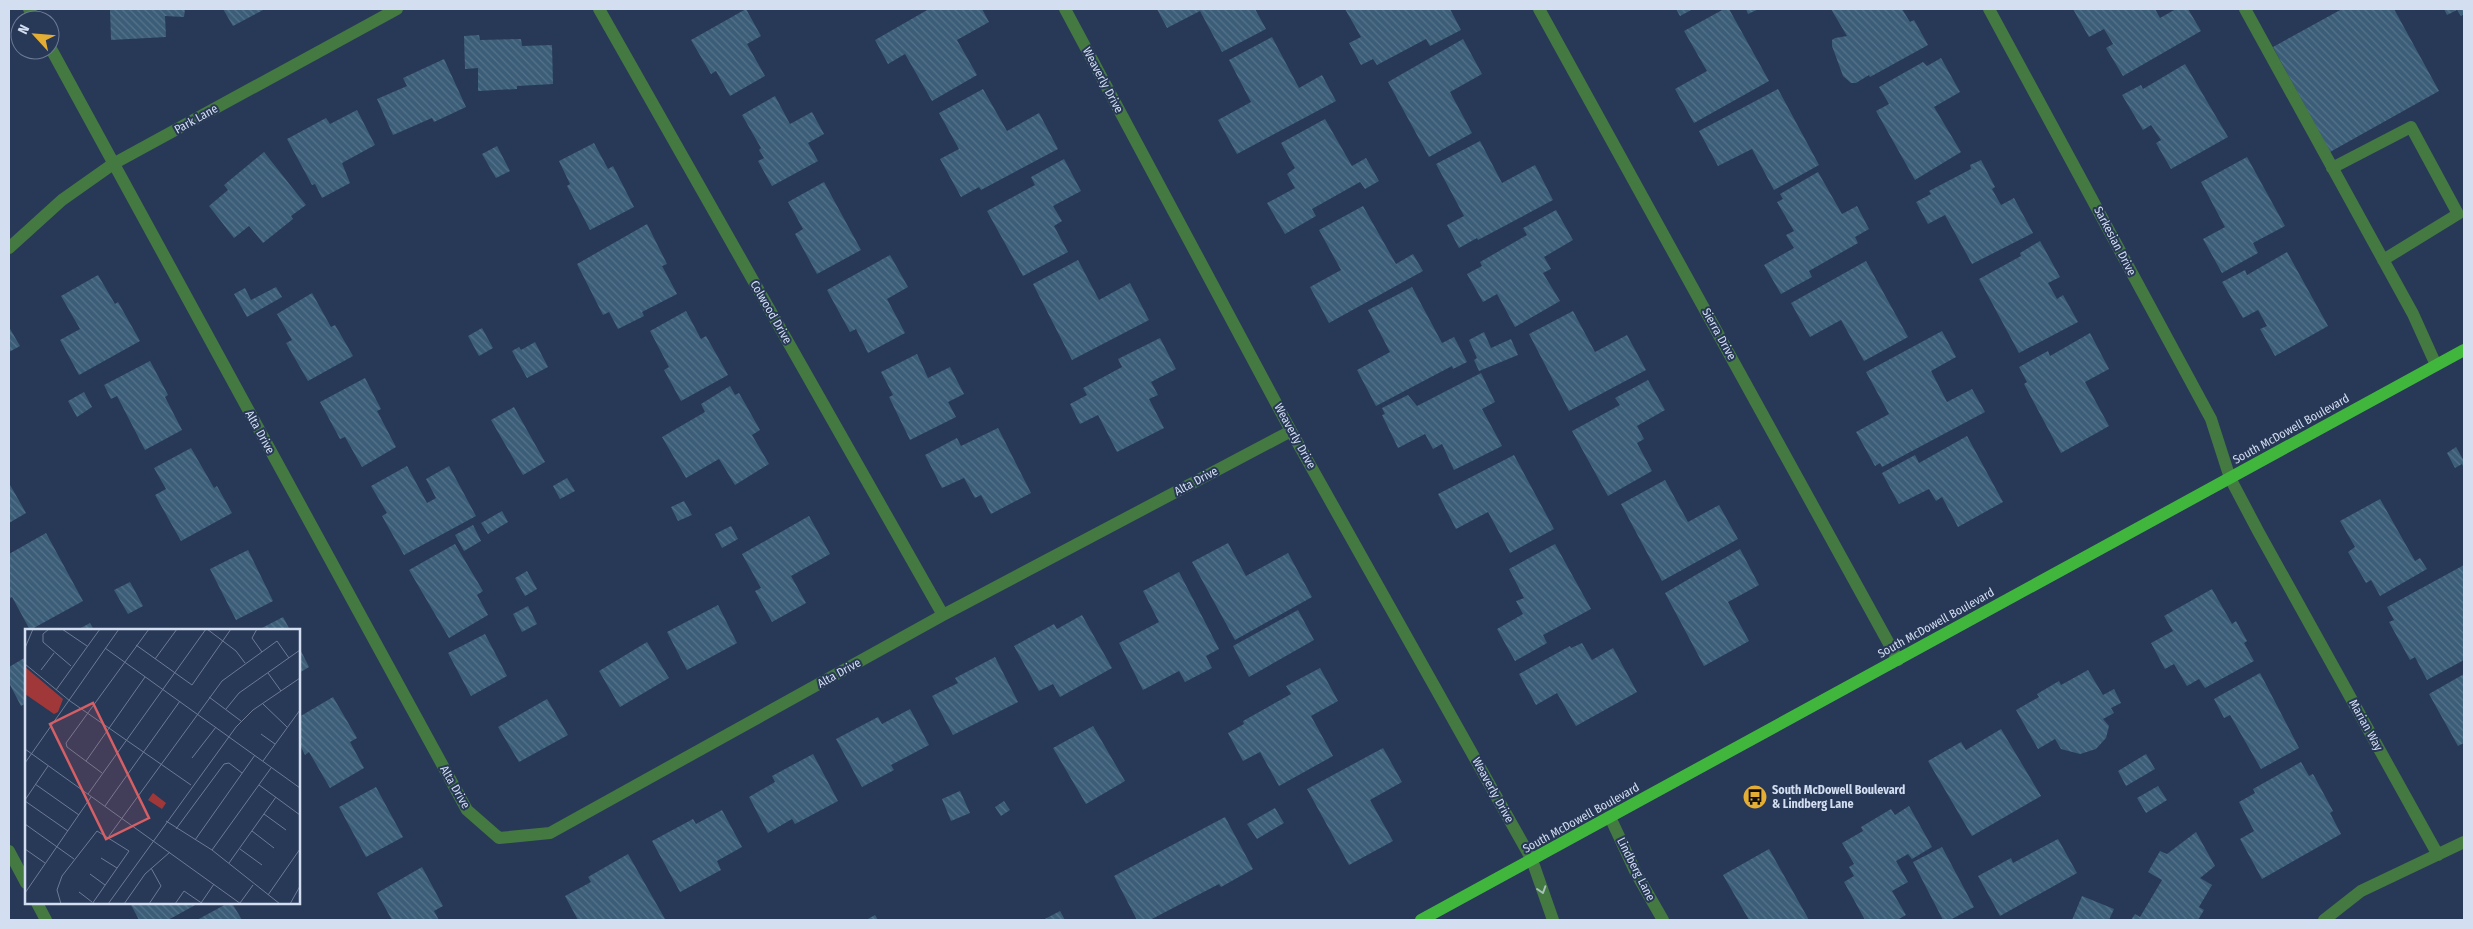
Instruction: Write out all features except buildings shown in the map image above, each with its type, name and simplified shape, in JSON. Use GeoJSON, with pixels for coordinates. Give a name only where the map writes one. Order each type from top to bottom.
{"type":"FeatureCollection","features":[{"type":"Feature","properties":{"kind":"main road","name":"South McDowell Boulevard"},"geometry":{"type":"LineString","coordinates":[[1421,920],[2464,350]]}},
{"type":"Feature","properties":{"kind":"street","name":"Park Lane"},"geometry":{"type":"LineString","coordinates":[[9,248],[62,200],[113,164],[397,9]]}},
{"type":"Feature","properties":{"kind":"street","name":"Colwood Drive"},"geometry":{"type":"LineString","coordinates":[[599,9],[943,615]]}},
{"type":"Feature","properties":{"kind":"street","name":"Weaverly Drive"},"geometry":{"type":"LineString","coordinates":[[1065,9],[1291,431],[1532,860],[1553,920]]}},
{"type":"Feature","properties":{"kind":"street","name":"Sierra Drive"},"geometry":{"type":"LineString","coordinates":[[1539,9],[1898,660]]}},
{"type":"Feature","properties":{"kind":"street","name":"Sarkesian Drive"},"geometry":{"type":"LineString","coordinates":[[1989,9],[2211,419],[2230,478]]}},
{"type":"Feature","properties":{"kind":"street"},"geometry":{"type":"LineString","coordinates":[[2245,9],[2413,314],[2436,365]]}},
{"type":"Feature","properties":{"kind":"street","name":"Alta Drive"},"geometry":{"type":"LineString","coordinates":[[57,60],[467,810],[499,838],[550,833],[943,615],[1291,431]]}},
{"type":"Feature","properties":{"kind":"street"},"geometry":{"type":"LineString","coordinates":[[2332,168],[2411,127],[2416,136],[2458,214],[2383,260]]}},
{"type":"Feature","properties":{"kind":"street","name":"Marian Way"},"geometry":{"type":"LineString","coordinates":[[2230,478],[2438,855]]}},
{"type":"Feature","properties":{"kind":"street","name":"Lindberg Lane"},"geometry":{"type":"LineString","coordinates":[[1610,817],[1636,873],[1663,920]]}},
{"type":"Feature","properties":{"kind":"street"},"geometry":{"type":"LineString","coordinates":[[2324,920],[2361,891],[2464,842]]}},
{"type":"Feature","properties":{"kind":"street"},"geometry":{"type":"LineString","coordinates":[[9,851],[25,881]]}},
{"type":"Feature","properties":{"kind":"street"},"geometry":{"type":"LineString","coordinates":[[38,904],[46,920]]}},
{"type":"Feature","properties":{"kind":"place","name":"South McDowell Boulevard & Lindberg Lane"},"geometry":{"type":"Point","coordinates":[1755,797]}}]}
